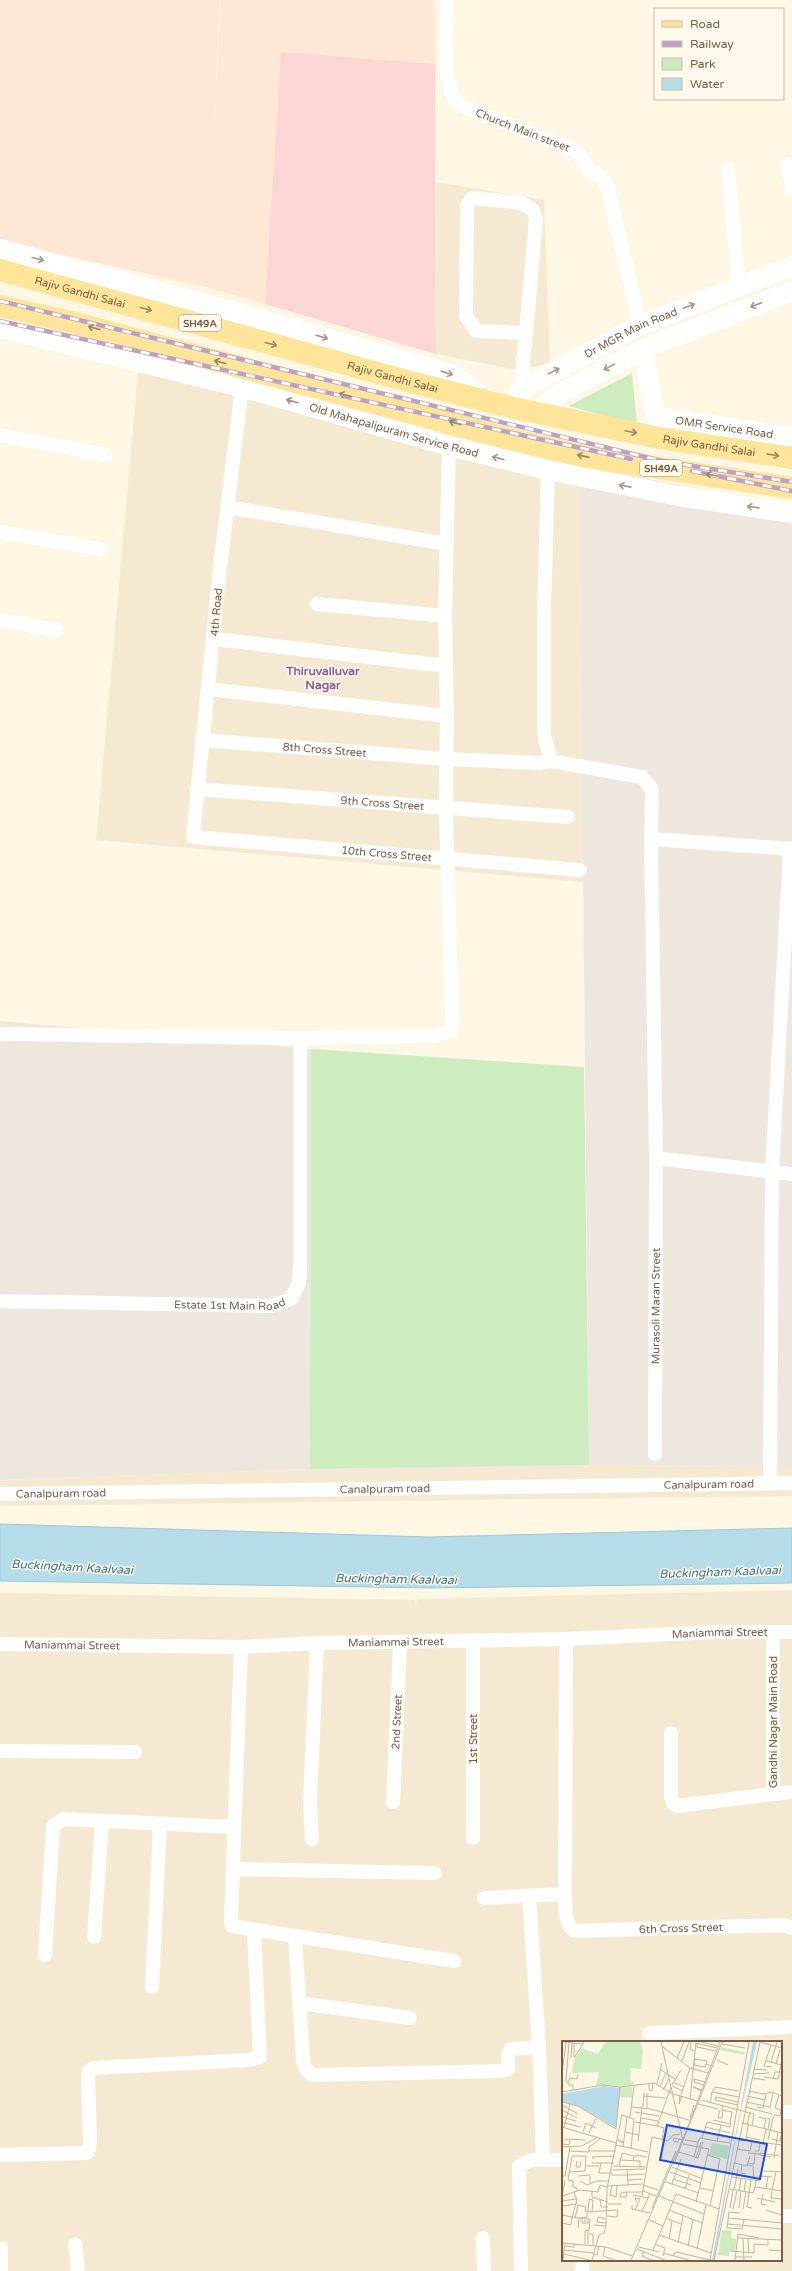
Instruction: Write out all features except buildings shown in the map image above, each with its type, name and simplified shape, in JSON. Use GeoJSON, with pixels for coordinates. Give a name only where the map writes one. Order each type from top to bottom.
{"type":"FeatureCollection","features":[{"type":"Feature","properties":{"kind":"main road","name":"Rajiv Gandhi Salai"},"geometry":{"type":"LineString","coordinates":[[0,270],[202,313],[257,341],[486,400],[517,399],[538,413],[658,428],[792,458]]}},
{"type":"Feature","properties":{"kind":"main road","name":"SH49A"},"geometry":{"type":"LineString","coordinates":[[0,306],[70,322],[243,378],[587,457],[792,488]]}},
{"type":"Feature","properties":{"kind":"street","name":"Church Main street"},"geometry":{"type":"LineString","coordinates":[[447,0],[447,73],[452,96],[460,105],[577,151],[589,170],[604,179],[608,188],[640,325]]}},
{"type":"Feature","properties":{"kind":"street"},"geometry":{"type":"LineString","coordinates":[[787,164],[792,188]]}},
{"type":"Feature","properties":{"kind":"street"},"geometry":{"type":"LineString","coordinates":[[728,169],[739,286]]}},
{"type":"Feature","properties":{"kind":"street"},"geometry":{"type":"LineString","coordinates":[[506,438],[517,399],[526,332],[536,219],[532,210],[522,203],[472,198],[467,205],[466,316],[476,331],[526,332]]}},
{"type":"Feature","properties":{"kind":"street"},"geometry":{"type":"LineString","coordinates":[[0,249],[202,313]]}},
{"type":"Feature","properties":{"kind":"street","name":"Dr MGR Main Road"},"geometry":{"type":"LineString","coordinates":[[517,399],[640,325],[792,266]]}},
{"type":"Feature","properties":{"kind":"street","name":"Dr MGR Main Road"},"geometry":{"type":"LineString","coordinates":[[538,413],[559,394],[643,349],[792,291]]}},
{"type":"Feature","properties":{"kind":"street","name":"Old Mahapalipuram Service Road"},"geometry":{"type":"LineString","coordinates":[[0,328],[243,378],[449,446],[548,470],[678,496],[792,513]]}},
{"type":"Feature","properties":{"kind":"street"},"geometry":{"type":"LineString","coordinates":[[643,349],[658,428]]}},
{"type":"Feature","properties":{"kind":"street","name":"4th Road"},"geometry":{"type":"LineString","coordinates":[[193,837],[227,507],[243,378]]}},
{"type":"Feature","properties":{"kind":"street"},"geometry":{"type":"LineString","coordinates":[[530,443],[538,413]]}},
{"type":"Feature","properties":{"kind":"street","name":"OMR Service Road"},"geometry":{"type":"LineString","coordinates":[[658,428],[792,437]]}},
{"type":"Feature","properties":{"kind":"street"},"geometry":{"type":"LineString","coordinates":[[0,435],[106,455]]}},
{"type":"Feature","properties":{"kind":"street"},"geometry":{"type":"LineString","coordinates":[[0,1034],[300,1038],[436,1036],[450,1031],[452,1025],[446,809],[447,716],[445,616],[449,446]]}},
{"type":"Feature","properties":{"kind":"street"},"geometry":{"type":"LineString","coordinates":[[548,470],[544,608],[544,735],[551,761]]}},
{"type":"Feature","properties":{"kind":"street"},"geometry":{"type":"LineString","coordinates":[[227,507],[447,544]]}},
{"type":"Feature","properties":{"kind":"street"},"geometry":{"type":"LineString","coordinates":[[0,532],[100,549]]}},
{"type":"Feature","properties":{"kind":"street"},"geometry":{"type":"LineString","coordinates":[[317,604],[445,616]]}},
{"type":"Feature","properties":{"kind":"street"},"geometry":{"type":"LineString","coordinates":[[0,620],[56,630]]}},
{"type":"Feature","properties":{"kind":"street"},"geometry":{"type":"LineString","coordinates":[[214,639],[446,666]]}},
{"type":"Feature","properties":{"kind":"street"},"geometry":{"type":"LineString","coordinates":[[208,689],[447,716]]}},
{"type":"Feature","properties":{"kind":"street","name":"8th Cross Street"},"geometry":{"type":"LineString","coordinates":[[202,740],[447,759],[540,763],[551,761],[642,777],[651,788],[652,794],[651,839]]}},
{"type":"Feature","properties":{"kind":"street","name":"9th Cross Street"},"geometry":{"type":"LineString","coordinates":[[198,789],[446,809],[568,817]]}},
{"type":"Feature","properties":{"kind":"street","name":"10th Cross Street"},"geometry":{"type":"LineString","coordinates":[[193,837],[580,870]]}},
{"type":"Feature","properties":{"kind":"street"},"geometry":{"type":"LineString","coordinates":[[651,839],[791,849],[772,1171],[770,1483]]}},
{"type":"Feature","properties":{"kind":"street","name":"Murasoli Maran Street"},"geometry":{"type":"LineString","coordinates":[[651,839],[656,1158],[655,1454]]}},
{"type":"Feature","properties":{"kind":"street","name":"Estate 1st Main Road"},"geometry":{"type":"LineString","coordinates":[[0,1300],[272,1306],[291,1299],[299,1283],[300,1266],[300,1038]]}},
{"type":"Feature","properties":{"kind":"street"},"geometry":{"type":"LineString","coordinates":[[656,1158],[792,1174]]}},
{"type":"Feature","properties":{"kind":"street","name":"Canalpuram road"},"geometry":{"type":"LineString","coordinates":[[0,1494],[792,1483]]}},
{"type":"Feature","properties":{"kind":"street","name":"Gandhi Nagar Main Road"},"geometry":{"type":"LineString","coordinates":[[773,1632],[773,1794],[792,1792]]}},
{"type":"Feature","properties":{"kind":"street","name":"Maniammai Street"},"geometry":{"type":"LineString","coordinates":[[0,1644],[241,1647],[318,1643],[400,1643],[792,1632]]}},
{"type":"Feature","properties":{"kind":"street"},"geometry":{"type":"LineString","coordinates":[[484,1898],[565,1894],[566,1639]]}},
{"type":"Feature","properties":{"kind":"street","name":"1st Street"},"geometry":{"type":"LineString","coordinates":[[473,1640],[473,1838]]}},
{"type":"Feature","properties":{"kind":"street"},"geometry":{"type":"LineString","coordinates":[[312,1839],[310,1802],[318,1643]]}},
{"type":"Feature","properties":{"kind":"street","name":"2nd Street"},"geometry":{"type":"LineString","coordinates":[[392,1802],[400,1643]]}},
{"type":"Feature","properties":{"kind":"street"},"geometry":{"type":"LineString","coordinates":[[241,1647],[233,1827],[231,1924],[235,1927],[254,1931],[454,1961]]}},
{"type":"Feature","properties":{"kind":"street"},"geometry":{"type":"LineString","coordinates":[[671,1733],[670,1797],[675,1805],[677,1806],[773,1794]]}},
{"type":"Feature","properties":{"kind":"street"},"geometry":{"type":"LineString","coordinates":[[0,1751],[135,1752]]}},
{"type":"Feature","properties":{"kind":"street"},"geometry":{"type":"LineString","coordinates":[[45,1955],[53,1826],[63,1820],[233,1827]]}},
{"type":"Feature","properties":{"kind":"street"},"geometry":{"type":"LineString","coordinates":[[94,1937],[102,1822]]}},
{"type":"Feature","properties":{"kind":"street"},"geometry":{"type":"LineString","coordinates":[[152,1987],[160,1824]]}},
{"type":"Feature","properties":{"kind":"street"},"geometry":{"type":"LineString","coordinates":[[233,1869],[435,1873]]}},
{"type":"Feature","properties":{"kind":"street","name":"6th Cross Street"},"geometry":{"type":"LineString","coordinates":[[565,1894],[567,1922],[570,1928],[575,1931],[785,1925],[792,1928]]}},
{"type":"Feature","properties":{"kind":"street"},"geometry":{"type":"LineString","coordinates":[[529,1896],[539,2047],[543,2160]]}},
{"type":"Feature","properties":{"kind":"street"},"geometry":{"type":"LineString","coordinates":[[0,2155],[87,2153],[90,2141],[88,2077],[89,2071],[93,2068],[249,2060],[260,2057],[254,1931]]}},
{"type":"Feature","properties":{"kind":"street"},"geometry":{"type":"LineString","coordinates":[[295,1937],[303,2060],[305,2068],[311,2075],[502,2071],[508,2069],[508,2054],[511,2049],[539,2047]]}},
{"type":"Feature","properties":{"kind":"street"},"geometry":{"type":"LineString","coordinates":[[299,2003],[410,2018]]}},
{"type":"Feature","properties":{"kind":"street"},"geometry":{"type":"LineString","coordinates":[[650,2032],[792,2027]]}},
{"type":"Feature","properties":{"kind":"street"},"geometry":{"type":"LineString","coordinates":[[521,2271],[519,2166],[526,2161],[562,2160]]}},
{"type":"Feature","properties":{"kind":"street"},"geometry":{"type":"LineString","coordinates":[[483,2238],[484,2271]]}},
{"type":"Feature","properties":{"kind":"street"},"geometry":{"type":"LineString","coordinates":[[75,2244],[78,2271]]}},
{"type":"Feature","properties":{"kind":"street"},"geometry":{"type":"LineString","coordinates":[[1,2248],[1,2271]]}},
{"type":"Feature","properties":{"kind":"shaded area"},"geometry":{"type":"Polygon","coordinates":[[[0,0],[220,0],[214,130],[221,0],[434,0],[435,64],[281,52],[265,304],[207,287],[0,241],[0,0]]]}},
{"type":"Feature","properties":{"kind":"shaded area"},"geometry":{"type":"Polygon","coordinates":[[[281,52],[435,64],[436,354],[265,304],[281,52]]]}},
{"type":"Feature","properties":{"kind":"shaded area"},"geometry":{"type":"Polygon","coordinates":[[[436,182],[544,200],[550,363],[518,370],[436,354],[436,182]]]}},
{"type":"Feature","properties":{"kind":"shaded area","name":"Thiruvalluvar Nagar"},"geometry":{"type":"Polygon","coordinates":[[[139,362],[579,465],[584,882],[96,840],[139,362]]]}},
{"type":"Feature","properties":{"kind":"shaded area"},"geometry":{"type":"Polygon","coordinates":[[[579,465],[792,508],[792,1466],[589,1465],[579,465]]]}},
{"type":"Feature","properties":{"kind":"shaded area"},"geometry":{"type":"Polygon","coordinates":[[[0,1021],[311,1049],[310,1469],[0,1480],[0,1021]]]}},
{"type":"Feature","properties":{"kind":"shaded area"},"geometry":{"type":"Polygon","coordinates":[[[589,1465],[792,1466],[792,1496],[0,1506],[0,1480],[310,1469],[589,1465]]]}},
{"type":"Feature","properties":{"kind":"shaded area"},"geometry":{"type":"Polygon","coordinates":[[[792,1590],[792,2271],[0,2271],[0,1593],[415,1600],[415,1608],[417,1599],[792,1590]]]}},
{"type":"Feature","properties":{"kind":"green space"},"geometry":{"type":"Polygon","coordinates":[[[632,373],[637,425],[569,406],[632,373]]]}},
{"type":"Feature","properties":{"kind":"green space"},"geometry":{"type":"Polygon","coordinates":[[[311,1049],[584,1067],[589,1465],[310,1469],[311,1049]]]}},
{"type":"Feature","properties":{"kind":"water","name":"Buckingham Kaalvaai"},"geometry":{"type":"Polygon","coordinates":[[[0,1524],[429,1537],[792,1528],[792,1583],[431,1588],[0,1581],[0,1524]]]}},
{"type":"Feature","properties":{"kind":"railway"},"geometry":{"type":"LineString","coordinates":[[0,301],[662,461],[792,482]]}},
{"type":"Feature","properties":{"kind":"railway"},"geometry":{"type":"LineString","coordinates":[[0,321],[631,459]]}},
{"type":"Feature","properties":{"kind":"railway"},"geometry":{"type":"LineString","coordinates":[[692,471],[792,491]]}},
{"type":"Feature","properties":{"kind":"district","name":"Thiruvalluvar Nagar"},"geometry":{"type":"Point","coordinates":[323,678]}}]}
